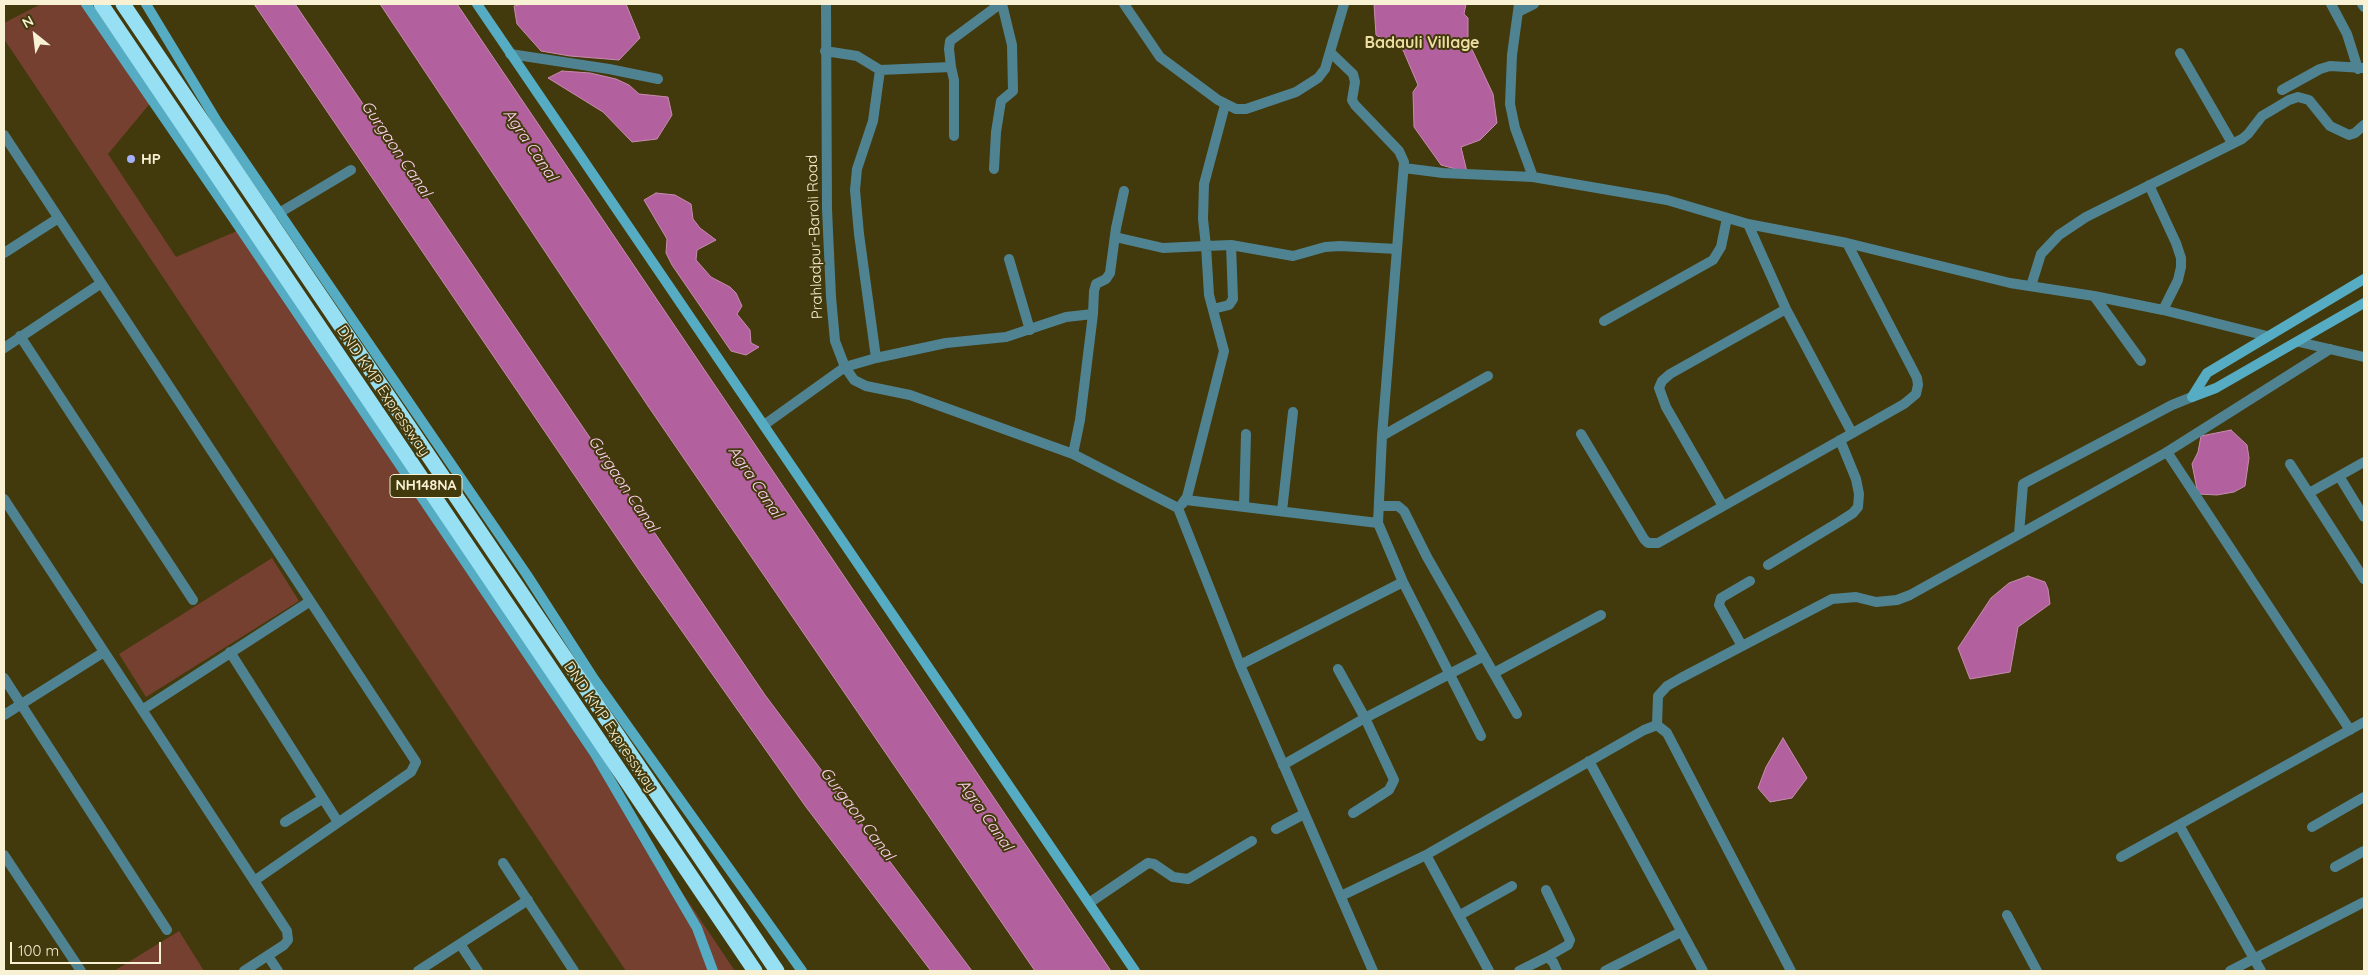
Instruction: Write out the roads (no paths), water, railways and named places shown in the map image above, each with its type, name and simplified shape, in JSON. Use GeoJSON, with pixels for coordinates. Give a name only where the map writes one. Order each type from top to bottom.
{"type":"FeatureCollection","features":[{"type":"Feature","properties":{"kind":"highway","name":"DND KMP Expressway"},"geometry":{"type":"LineString","coordinates":[[101,4],[753,969]]}},
{"type":"Feature","properties":{"kind":"highway","name":"DND KMP Expressway"},"geometry":{"type":"LineString","coordinates":[[124,4],[777,971]]}},
{"type":"Feature","properties":{"kind":"street"},"geometry":{"type":"LineString","coordinates":[[86,4],[235,221],[594,754],[697,928],[713,971]]}},
{"type":"Feature","properties":{"kind":"street"},"geometry":{"type":"LineString","coordinates":[[146,4],[218,123],[527,575],[594,679],[802,971]]}},
{"type":"Feature","properties":{"kind":"street"},"geometry":{"type":"LineString","coordinates":[[477,4],[764,425],[928,670],[1135,971]]}},
{"type":"Feature","properties":{"kind":"street","name":"Prahladpur-Baroli Road"},"geometry":{"type":"LineString","coordinates":[[826,4],[827,209],[835,341],[845,367]]}},
{"type":"Feature","properties":{"kind":"street"},"geometry":{"type":"LineString","coordinates":[[954,136],[954,95],[948,49],[950,41],[1001,4],[1012,45],[1013,91],[1001,102],[996,132],[994,169]]}},
{"type":"Feature","properties":{"kind":"street"},"geometry":{"type":"LineString","coordinates":[[1124,4],[1160,57],[1225,105],[1236,109],[1246,109],[1296,92],[1318,78],[1325,69],[1344,4]]}},
{"type":"Feature","properties":{"kind":"street"},"geometry":{"type":"LineString","coordinates":[[1533,177],[1515,128],[1510,104],[1512,55],[1519,8],[1534,4]]}},
{"type":"Feature","properties":{"kind":"street"},"geometry":{"type":"LineString","coordinates":[[2282,90],[2320,69],[2337,66],[2361,69],[2347,34],[2331,4]]}},
{"type":"Feature","properties":{"kind":"street"},"geometry":{"type":"LineString","coordinates":[[825,51],[857,56],[880,70],[951,68]]}},
{"type":"Feature","properties":{"kind":"street"},"geometry":{"type":"LineString","coordinates":[[1330,52],[1352,74],[1354,82],[1352,100],[1355,106],[1399,151],[1404,168],[1382,436],[1381,506],[1378,523],[1403,582],[1481,736]]}},
{"type":"Feature","properties":{"kind":"street"},"geometry":{"type":"LineString","coordinates":[[2180,53],[2232,143]]}},
{"type":"Feature","properties":{"kind":"street"},"geometry":{"type":"LineString","coordinates":[[510,54],[609,69],[658,79]]}},
{"type":"Feature","properties":{"kind":"street"},"geometry":{"type":"LineString","coordinates":[[876,358],[855,190],[857,169],[873,121],[880,70]]}},
{"type":"Feature","properties":{"kind":"street"},"geometry":{"type":"LineString","coordinates":[[2032,286],[2036,265],[2048,245],[2086,217],[2248,134],[2268,112],[2298,97],[2304,97],[2313,103],[2330,126],[2339,132],[2349,135],[2355,133],[2364,125]]}},
{"type":"Feature","properties":{"kind":"street"},"geometry":{"type":"LineString","coordinates":[[1178,508],[1186,500],[1223,357],[1223,345],[1206,281],[1203,210],[1204,184],[1225,105]]}},
{"type":"Feature","properties":{"kind":"street"},"geometry":{"type":"LineString","coordinates":[[4,135],[57,219],[416,762],[411,772],[254,881]]}},
{"type":"Feature","properties":{"kind":"street"},"geometry":{"type":"LineString","coordinates":[[1404,168],[1443,173],[1533,177],[1668,200],[1748,224],[1847,243],[2010,283],[2094,296],[2163,310],[2267,336]]}},
{"type":"Feature","properties":{"kind":"street"},"geometry":{"type":"LineString","coordinates":[[279,213],[350,170]]}},
{"type":"Feature","properties":{"kind":"street"},"geometry":{"type":"LineString","coordinates":[[2149,185],[2181,258],[2178,280],[2163,310]]}},
{"type":"Feature","properties":{"kind":"street"},"geometry":{"type":"LineString","coordinates":[[1073,454],[1079,430],[1093,314],[1094,287],[1110,273],[1124,191]]}},
{"type":"Feature","properties":{"kind":"street"},"geometry":{"type":"LineString","coordinates":[[1604,321],[1713,260],[1721,248],[1727,218]]}},
{"type":"Feature","properties":{"kind":"street"},"geometry":{"type":"LineString","coordinates":[[4,253],[57,219]]}},
{"type":"Feature","properties":{"kind":"street"},"geometry":{"type":"LineString","coordinates":[[1748,224],[1786,309],[1852,433]]}},
{"type":"Feature","properties":{"kind":"street"},"geometry":{"type":"LineString","coordinates":[[1115,237],[1163,248],[1231,245],[1293,256],[1325,247],[1340,246],[1397,250]]}},
{"type":"Feature","properties":{"kind":"street"},"geometry":{"type":"LineString","coordinates":[[1581,434],[1644,539],[1648,543],[1663,542],[1904,404],[1916,394],[1917,378],[1847,243]]}},
{"type":"Feature","properties":{"kind":"street"},"geometry":{"type":"LineString","coordinates":[[1213,309],[1233,302],[1231,245]]}},
{"type":"Feature","properties":{"kind":"street"},"geometry":{"type":"LineString","coordinates":[[1009,259],[1030,330]]}},
{"type":"Feature","properties":{"kind":"street"},"geometry":{"type":"LineString","coordinates":[[2192,397],[2207,373],[2364,280]]}},
{"type":"Feature","properties":{"kind":"street"},"geometry":{"type":"LineString","coordinates":[[4,348],[100,284]]}},
{"type":"Feature","properties":{"kind":"street"},"geometry":{"type":"LineString","coordinates":[[2094,296],[2141,361]]}},
{"type":"Feature","properties":{"kind":"street"},"geometry":{"type":"LineString","coordinates":[[2019,534],[2023,484],[2172,405],[2216,388],[2364,303]]}},
{"type":"Feature","properties":{"kind":"street"},"geometry":{"type":"LineString","coordinates":[[1723,506],[1666,407],[1660,388],[1662,381],[1670,374],[1786,309]]}},
{"type":"Feature","properties":{"kind":"street"},"geometry":{"type":"LineString","coordinates":[[764,425],[845,367],[876,358],[946,343],[999,338],[1030,330],[1066,317],[1093,314]]}},
{"type":"Feature","properties":{"kind":"street"},"geometry":{"type":"LineString","coordinates":[[20,336],[193,600]]}},
{"type":"Feature","properties":{"kind":"street"},"geometry":{"type":"LineString","coordinates":[[2299,342],[2364,356]]}},
{"type":"Feature","properties":{"kind":"street"},"geometry":{"type":"LineString","coordinates":[[1657,725],[1658,696],[1667,686],[1832,599],[1856,597],[1876,602],[1897,600],[1910,595],[2167,452],[2330,349]]}},
{"type":"Feature","properties":{"kind":"street"},"geometry":{"type":"LineString","coordinates":[[845,367],[854,380],[866,386],[910,395],[1073,454],[1178,508],[1240,665],[1373,971]]}},
{"type":"Feature","properties":{"kind":"street"},"geometry":{"type":"LineString","coordinates":[[1382,436],[1488,376]]}},
{"type":"Feature","properties":{"kind":"street"},"geometry":{"type":"LineString","coordinates":[[1282,511],[1293,412]]}},
{"type":"Feature","properties":{"kind":"street"},"geometry":{"type":"LineString","coordinates":[[1244,507],[1246,434]]}},
{"type":"Feature","properties":{"kind":"street"},"geometry":{"type":"LineString","coordinates":[[1768,565],[1839,522],[1858,507],[1859,494],[1856,479],[1840,440]]}},
{"type":"Feature","properties":{"kind":"street"},"geometry":{"type":"LineString","coordinates":[[2167,452],[2350,730]]}},
{"type":"Feature","properties":{"kind":"street"},"geometry":{"type":"LineString","coordinates":[[2309,493],[2364,462]]}},
{"type":"Feature","properties":{"kind":"street"},"geometry":{"type":"LineString","coordinates":[[2290,464],[2364,579]]}},
{"type":"Feature","properties":{"kind":"street"},"geometry":{"type":"LineString","coordinates":[[2339,476],[2364,517]]}},
{"type":"Feature","properties":{"kind":"street"},"geometry":{"type":"LineString","coordinates":[[4,499],[288,936],[284,945],[244,971]]}},
{"type":"Feature","properties":{"kind":"street"},"geometry":{"type":"LineString","coordinates":[[1186,500],[1378,523]]}},
{"type":"Feature","properties":{"kind":"street"},"geometry":{"type":"LineString","coordinates":[[1381,506],[1398,506],[1402,508],[1427,557],[1517,714]]}},
{"type":"Feature","properties":{"kind":"street"},"geometry":{"type":"LineString","coordinates":[[1742,646],[1719,605],[1721,598],[1750,581]]}},
{"type":"Feature","properties":{"kind":"street"},"geometry":{"type":"LineString","coordinates":[[1240,665],[1403,582]]}},
{"type":"Feature","properties":{"kind":"street"},"geometry":{"type":"LineString","coordinates":[[142,710],[309,602]]}},
{"type":"Feature","properties":{"kind":"street"},"geometry":{"type":"LineString","coordinates":[[1494,673],[1601,615]]}},
{"type":"Feature","properties":{"kind":"street"},"geometry":{"type":"LineString","coordinates":[[4,715],[104,652]]}},
{"type":"Feature","properties":{"kind":"street"},"geometry":{"type":"LineString","coordinates":[[230,652],[338,822]]}},
{"type":"Feature","properties":{"kind":"street"},"geometry":{"type":"LineString","coordinates":[[1283,764],[1365,718],[1484,656]]}},
{"type":"Feature","properties":{"kind":"street"},"geometry":{"type":"LineString","coordinates":[[1338,669],[1365,718],[1394,780],[1389,790],[1353,813]]}},
{"type":"Feature","properties":{"kind":"street"},"geometry":{"type":"LineString","coordinates":[[4,678],[167,930]]}},
{"type":"Feature","properties":{"kind":"street"},"geometry":{"type":"LineString","coordinates":[[2121,857],[2364,722]]}},
{"type":"Feature","properties":{"kind":"street"},"geometry":{"type":"LineString","coordinates":[[1341,896],[1426,855],[1644,730],[1657,725]]}},
{"type":"Feature","properties":{"kind":"street"},"geometry":{"type":"LineString","coordinates":[[1657,725],[1666,733],[1791,971]]}},
{"type":"Feature","properties":{"kind":"street"},"geometry":{"type":"LineString","coordinates":[[1589,761],[1703,971]]}},
{"type":"Feature","properties":{"kind":"street"},"geometry":{"type":"LineString","coordinates":[[2312,827],[2364,797]]}},
{"type":"Feature","properties":{"kind":"street"},"geometry":{"type":"LineString","coordinates":[[285,822],[322,799]]}},
{"type":"Feature","properties":{"kind":"street"},"geometry":{"type":"LineString","coordinates":[[1276,829],[1304,814]]}},
{"type":"Feature","properties":{"kind":"street"},"geometry":{"type":"LineString","coordinates":[[2179,826],[2261,971]]}},
{"type":"Feature","properties":{"kind":"street"},"geometry":{"type":"LineString","coordinates":[[1089,903],[1148,863],[1154,864],[1173,877],[1188,879],[1252,842]]}},
{"type":"Feature","properties":{"kind":"street"},"geometry":{"type":"LineString","coordinates":[[2335,867],[2364,851]]}},
{"type":"Feature","properties":{"kind":"street"},"geometry":{"type":"LineString","coordinates":[[4,855],[80,971]]}},
{"type":"Feature","properties":{"kind":"street"},"geometry":{"type":"LineString","coordinates":[[1426,855],[1460,914],[1489,971]]}},
{"type":"Feature","properties":{"kind":"street"},"geometry":{"type":"LineString","coordinates":[[503,863],[574,971]]}},
{"type":"Feature","properties":{"kind":"street"},"geometry":{"type":"LineString","coordinates":[[1460,914],[1512,886]]}},
{"type":"Feature","properties":{"kind":"street"},"geometry":{"type":"LineString","coordinates":[[1519,971],[1547,957],[1568,944],[1570,940],[1546,890]]}},
{"type":"Feature","properties":{"kind":"street"},"geometry":{"type":"LineString","coordinates":[[418,971],[528,900]]}},
{"type":"Feature","properties":{"kind":"street"},"geometry":{"type":"LineString","coordinates":[[2230,971],[2364,902]]}},
{"type":"Feature","properties":{"kind":"street"},"geometry":{"type":"LineString","coordinates":[[2007,915],[2037,971]]}},
{"type":"Feature","properties":{"kind":"street"},"geometry":{"type":"LineString","coordinates":[[1605,971],[1682,932]]}},
{"type":"Feature","properties":{"kind":"street"},"geometry":{"type":"LineString","coordinates":[[460,944],[478,971]]}},
{"type":"Feature","properties":{"kind":"street"},"geometry":{"type":"LineString","coordinates":[[268,956],[278,971]]}},
{"type":"Feature","properties":{"kind":"street"},"geometry":{"type":"LineString","coordinates":[[1547,957],[1553,962],[1557,971]]}},
{"type":"Feature","properties":{"kind":"water"},"geometry":{"type":"Polygon","coordinates":[[[254,4],[295,4],[765,695],[972,971],[931,971],[806,807],[641,573],[254,4]]]}},
{"type":"Feature","properties":{"kind":"water","name":"Agra Canal"},"geometry":{"type":"Polygon","coordinates":[[[380,4],[457,4],[1111,971],[1035,971],[648,406],[380,4]]]}},
{"type":"Feature","properties":{"kind":"water"},"geometry":{"type":"Polygon","coordinates":[[[523,4],[626,4],[640,38],[619,60],[570,56],[541,51],[517,24],[514,6],[523,4]]]}},
{"type":"Feature","properties":{"kind":"water"},"geometry":{"type":"Polygon","coordinates":[[[1374,4],[1466,4],[1464,14],[1468,18],[1468,41],[1493,94],[1497,123],[1480,140],[1461,147],[1467,172],[1441,165],[1414,127],[1413,92],[1418,85],[1403,50],[1376,35],[1374,4]]]}},
{"type":"Feature","properties":{"kind":"water"},"geometry":{"type":"Polygon","coordinates":[[[562,71],[590,73],[616,79],[629,85],[639,94],[668,97],[672,115],[657,139],[632,142],[603,112],[548,78],[562,71]]]}},
{"type":"Feature","properties":{"kind":"water"},"geometry":{"type":"Polygon","coordinates":[[[656,193],[675,195],[691,204],[693,219],[700,228],[716,240],[697,250],[696,260],[711,277],[730,287],[736,293],[742,306],[737,314],[750,330],[751,343],[759,347],[746,355],[731,351],[672,265],[666,253],[667,239],[644,200],[656,193]]]}},
{"type":"Feature","properties":{"kind":"water"},"geometry":{"type":"Polygon","coordinates":[[[2231,430],[2247,445],[2249,458],[2245,486],[2234,492],[2217,495],[2198,494],[2192,464],[2198,452],[2201,436],[2231,430]]]}},
{"type":"Feature","properties":{"kind":"water"},"geometry":{"type":"Polygon","coordinates":[[[2028,576],[2045,582],[2050,604],[2018,627],[2010,672],[1970,679],[1958,648],[1991,598],[2009,583],[2028,576]]]}},
{"type":"Feature","properties":{"kind":"water"},"geometry":{"type":"Polygon","coordinates":[[[1783,738],[1807,778],[1792,798],[1770,802],[1758,788],[1766,767],[1783,738]]]}},
{"type":"Feature","properties":{"kind":"place","name":"HP"},"geometry":{"type":"Point","coordinates":[131,159]}},
{"type":"Feature","properties":{"kind":"district","name":"Badauli Village"},"geometry":{"type":"Point","coordinates":[1422,43]}},
{"type":"Feature","properties":{"kind":"water label","name":"Gurgaon Canal"},"geometry":{"type":"Point","coordinates":[396,149]}},
{"type":"Feature","properties":{"kind":"water label","name":"Gurgaon Canal"},"geometry":{"type":"Point","coordinates":[623,484]}},
{"type":"Feature","properties":{"kind":"water label","name":"Gurgaon Canal"},"geometry":{"type":"Point","coordinates":[857,814]}}]}
